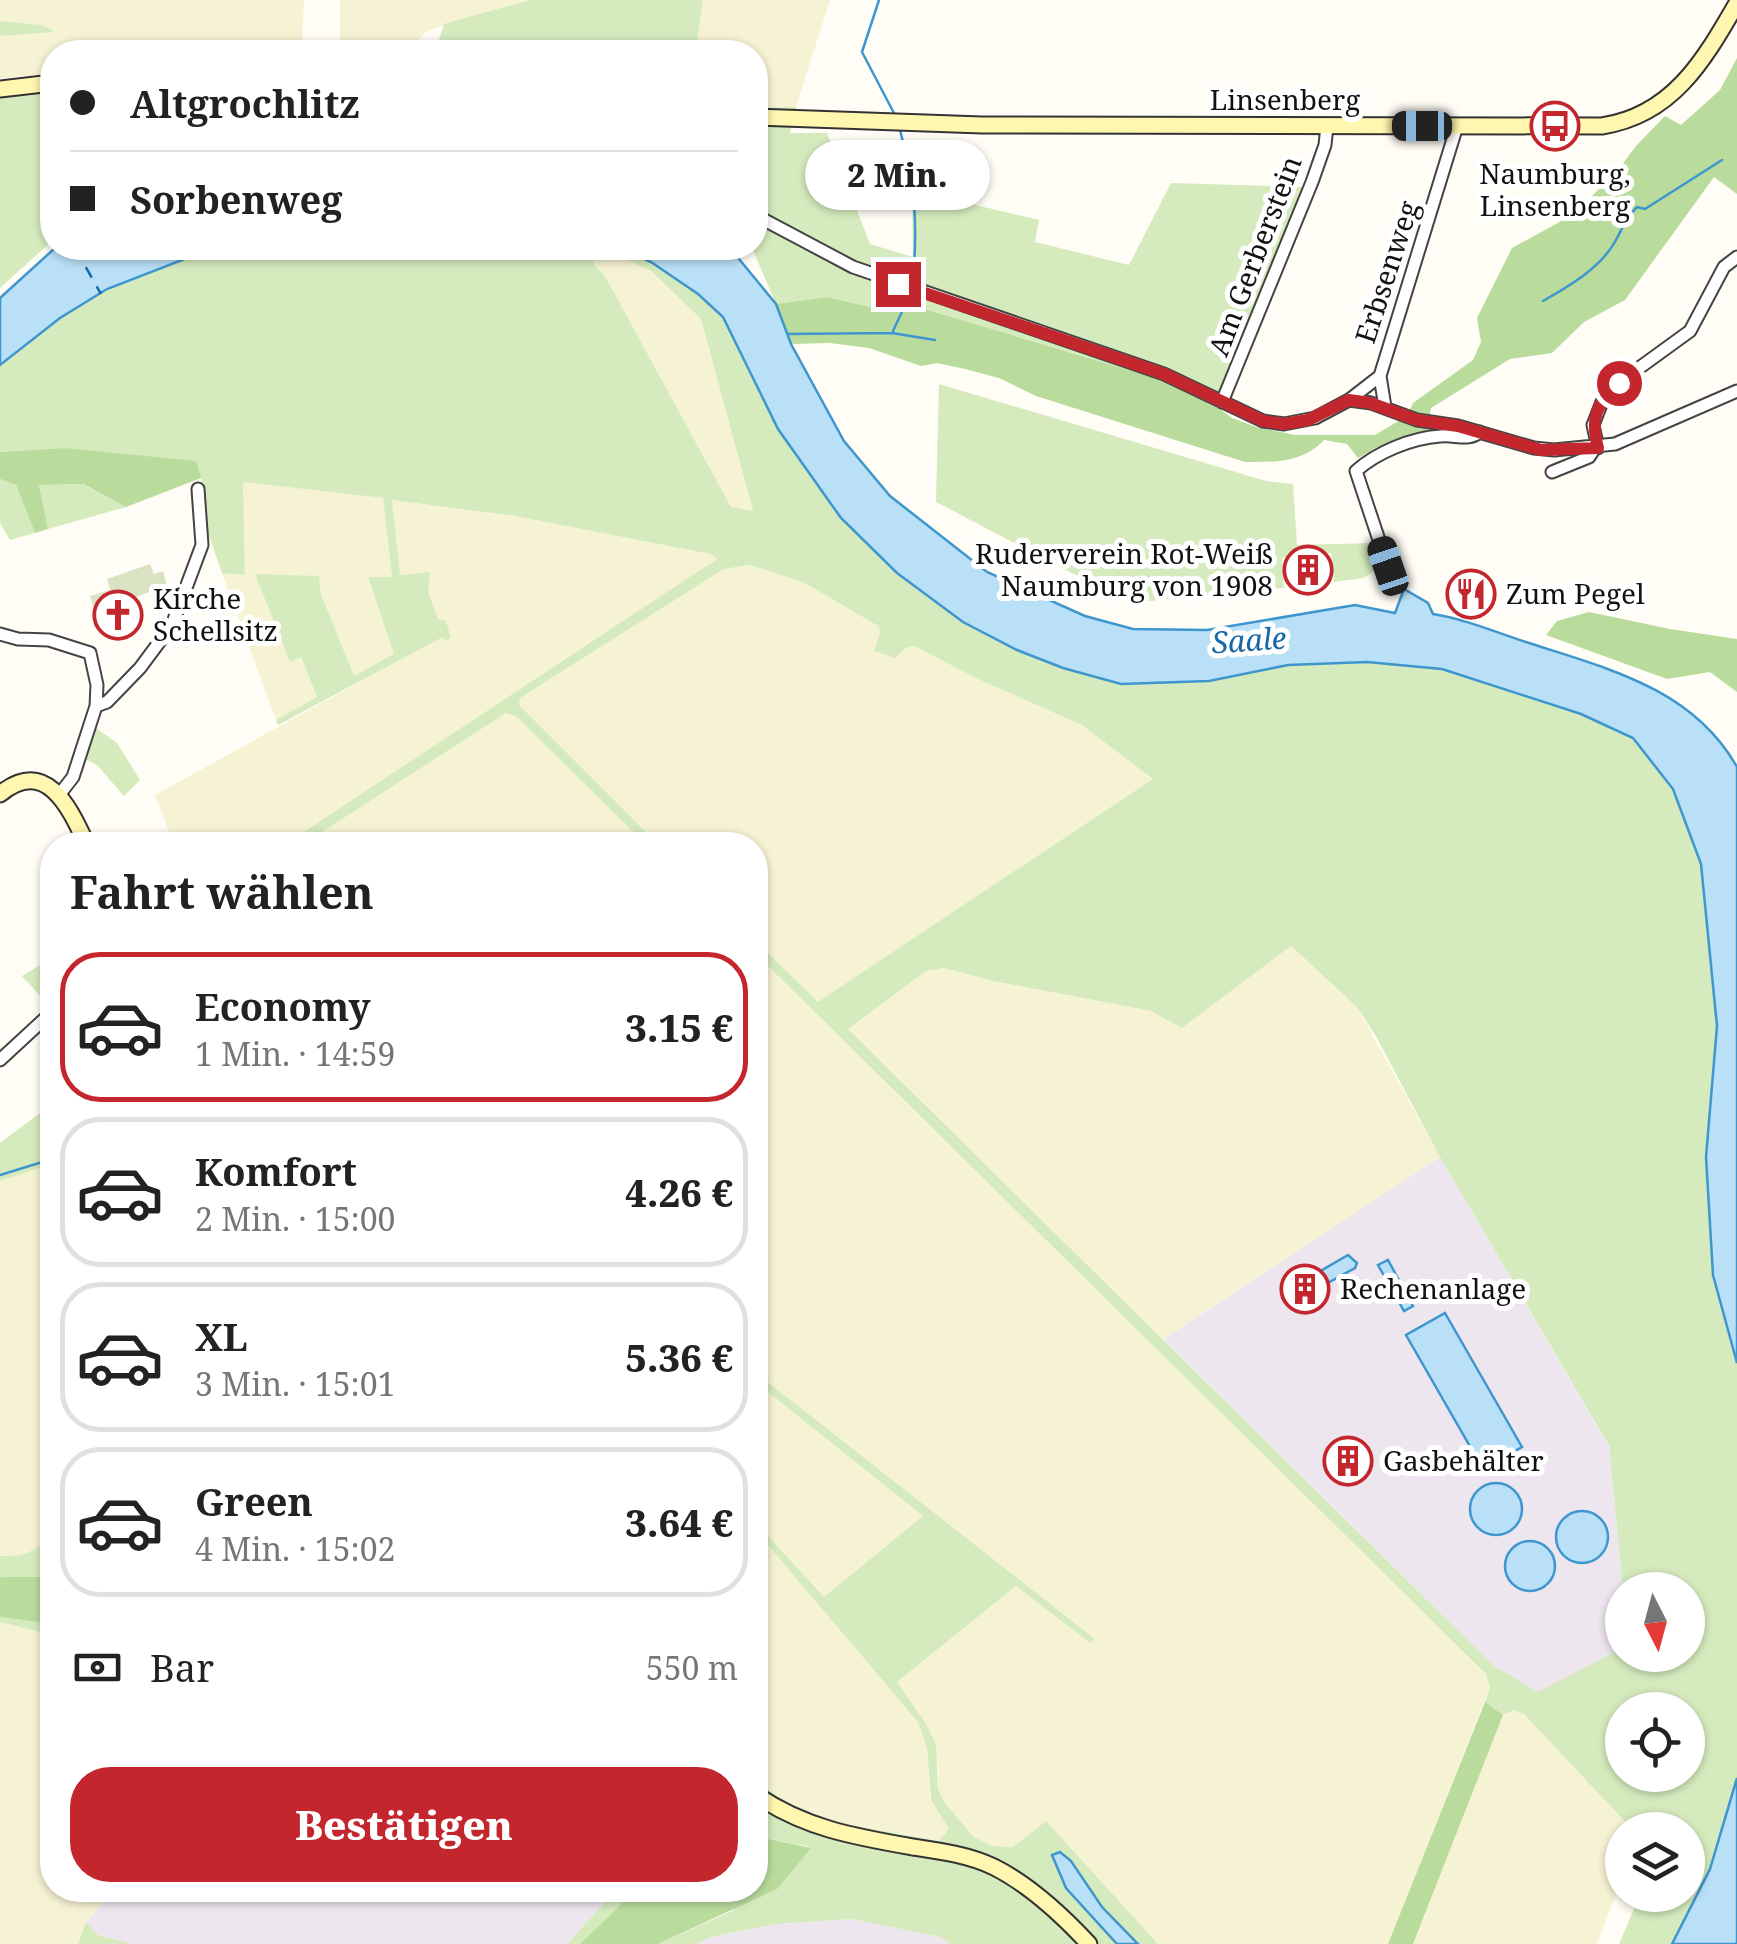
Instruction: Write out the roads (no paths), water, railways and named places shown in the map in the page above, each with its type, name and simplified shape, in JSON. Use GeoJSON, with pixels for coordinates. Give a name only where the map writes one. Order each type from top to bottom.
{"type":"FeatureCollection","features":[{"type":"Feature","properties":{"kind":"main road","name":"Linsenberg"},"geometry":{"type":"LineString","coordinates":[[768,117],[956,124],[1602,126],[1640,116],[1697,70],[1737,3]]}},
{"type":"Feature","properties":{"kind":"main road"},"geometry":{"type":"LineString","coordinates":[[0,89],[40,84]]}},
{"type":"Feature","properties":{"kind":"main road"},"geometry":{"type":"LineString","coordinates":[[0,794],[13,784],[28,781],[50,786],[68,804],[81,832]]}},
{"type":"Feature","properties":{"kind":"main road"},"geometry":{"type":"LineString","coordinates":[[768,1804],[811,1826],[959,1855],[992,1866],[1024,1884],[1089,1944]]}},
{"type":"Feature","properties":{"kind":"street","name":"Am Gerberstein"},"geometry":{"type":"LineString","coordinates":[[1222,402],[1312,182],[1324,150],[1327,126]]}},
{"type":"Feature","properties":{"kind":"street","name":"Erbsenweg"},"geometry":{"type":"LineString","coordinates":[[1380,376],[1458,126]]}},
{"type":"Feature","properties":{"kind":"street"},"geometry":{"type":"LineString","coordinates":[[768,222],[853,267],[1148,369],[1255,419],[1284,424],[1315,418],[1349,400],[1380,376],[1385,408]]}},
{"type":"Feature","properties":{"kind":"street"},"geometry":{"type":"LineString","coordinates":[[1552,472],[1589,456],[1596,448],[1593,425],[1602,402],[1619,383],[1690,331],[1724,267],[1737,257]]}},
{"type":"Feature","properties":{"kind":"street"},"geometry":{"type":"LineString","coordinates":[[1349,400],[1541,450],[1596,448],[1627,440],[1737,391]]}},
{"type":"Feature","properties":{"kind":"street"},"geometry":{"type":"LineString","coordinates":[[1388,566],[1356,471],[1375,456],[1431,436],[1466,438],[1480,432]]}},
{"type":"Feature","properties":{"kind":"street"},"geometry":{"type":"LineString","coordinates":[[96,706],[107,702],[140,668],[172,625],[202,545],[198,490]]}},
{"type":"Feature","properties":{"kind":"street"},"geometry":{"type":"LineString","coordinates":[[0,634],[49,640],[90,653],[97,685],[96,706],[73,776],[59,794]]}},
{"type":"Feature","properties":{"kind":"street"},"geometry":{"type":"LineString","coordinates":[[2,1055],[40,1022]]}},
{"type":"Feature","properties":{"kind":"water"},"geometry":{"type":"Polygon","coordinates":[[[42,260],[182,260],[107,289],[60,318],[0,365],[0,298],[42,260]]]}},
{"type":"Feature","properties":{"kind":"water","name":"Saale"},"geometry":{"type":"Polygon","coordinates":[[[647,260],[740,260],[776,304],[791,344],[844,441],[890,496],[987,572],[1085,616],[1133,629],[1207,630],[1355,605],[1395,613],[1404,589],[1428,603],[1433,614],[1589,662],[1646,686],[1673,700],[1719,740],[1737,767],[1737,1363],[1713,1275],[1706,1157],[1717,1026],[1701,864],[1673,789],[1633,738],[1581,714],[1442,669],[1367,662],[1288,665],[1209,681],[1121,684],[1017,650],[963,622],[897,573],[841,518],[778,429],[723,317],[698,294],[647,260]]]}},
{"type":"Feature","properties":{"kind":"water"},"geometry":{"type":"Polygon","coordinates":[[[1348,1255],[1357,1263],[1355,1268],[1324,1285],[1317,1273],[1348,1255]]]}},
{"type":"Feature","properties":{"kind":"water"},"geometry":{"type":"Polygon","coordinates":[[[1388,1260],[1413,1306],[1404,1311],[1378,1265],[1388,1260]]]}},
{"type":"Feature","properties":{"kind":"water"},"geometry":{"type":"Polygon","coordinates":[[[1445,1313],[1522,1447],[1483,1469],[1406,1335],[1445,1313]]]}},
{"type":"Feature","properties":{"kind":"water"},"geometry":{"type":"Polygon","coordinates":[[[1496,1483],[1514,1491],[1522,1509],[1514,1527],[1496,1535],[1478,1527],[1470,1509],[1478,1491],[1496,1483]]]}},
{"type":"Feature","properties":{"kind":"water"},"geometry":{"type":"Polygon","coordinates":[[[1582,1511],[1600,1519],[1608,1537],[1600,1555],[1582,1563],[1564,1555],[1556,1537],[1564,1519],[1582,1511]]]}},
{"type":"Feature","properties":{"kind":"water"},"geometry":{"type":"Polygon","coordinates":[[[1520,1542],[1540,1542],[1554,1556],[1554,1576],[1540,1590],[1520,1590],[1506,1576],[1506,1556],[1520,1542]]]}},
{"type":"Feature","properties":{"kind":"water"},"geometry":{"type":"Polygon","coordinates":[[[1737,1778],[1737,1944],[1672,1944],[1688,1912],[1705,1912],[1705,1879],[1737,1778]]]}},
{"type":"Feature","properties":{"kind":"water"},"geometry":{"type":"Polygon","coordinates":[[[1060,1852],[1071,1861],[1102,1907],[1138,1944],[1117,1944],[1066,1888],[1052,1855],[1060,1852]]]}},
{"type":"Feature","properties":{"kind":"waterway"},"geometry":{"type":"LineString","coordinates":[[879,0],[862,52],[896,117]]}},
{"type":"Feature","properties":{"kind":"waterway"},"geometry":{"type":"LineString","coordinates":[[900,130],[914,204],[913,280]]}},
{"type":"Feature","properties":{"kind":"waterway"},"geometry":{"type":"LineString","coordinates":[[1543,301],[1602,259],[1637,207],[1645,209],[1722,160]]}},
{"type":"Feature","properties":{"kind":"waterway"},"geometry":{"type":"LineString","coordinates":[[893,331],[907,301]]}},
{"type":"Feature","properties":{"kind":"waterway"},"geometry":{"type":"LineString","coordinates":[[788,334],[892,333],[935,340]]}},
{"type":"Feature","properties":{"kind":"waterway"},"geometry":{"type":"LineString","coordinates":[[0,1175],[40,1163]]}},
{"type":"Feature","properties":{"kind":"place","name":"Naumburg, Linsenberg"},"geometry":{"type":"Point","coordinates":[1555,126]}},
{"type":"Feature","properties":{"kind":"place","name":"Ruderverein Rot-Weiß Naumburg von 1908"},"geometry":{"type":"Point","coordinates":[1308,570]}},
{"type":"Feature","properties":{"kind":"place","name":"Zum Pegel"},"geometry":{"type":"Point","coordinates":[1471,594]}},
{"type":"Feature","properties":{"kind":"place","name":"Kirche Schellsitz"},"geometry":{"type":"Point","coordinates":[118,615]}},
{"type":"Feature","properties":{"kind":"place","name":"Rechenanlage"},"geometry":{"type":"Point","coordinates":[1305,1289]}},
{"type":"Feature","properties":{"kind":"place","name":"Gasbehälter"},"geometry":{"type":"Point","coordinates":[1348,1461]}}]}
